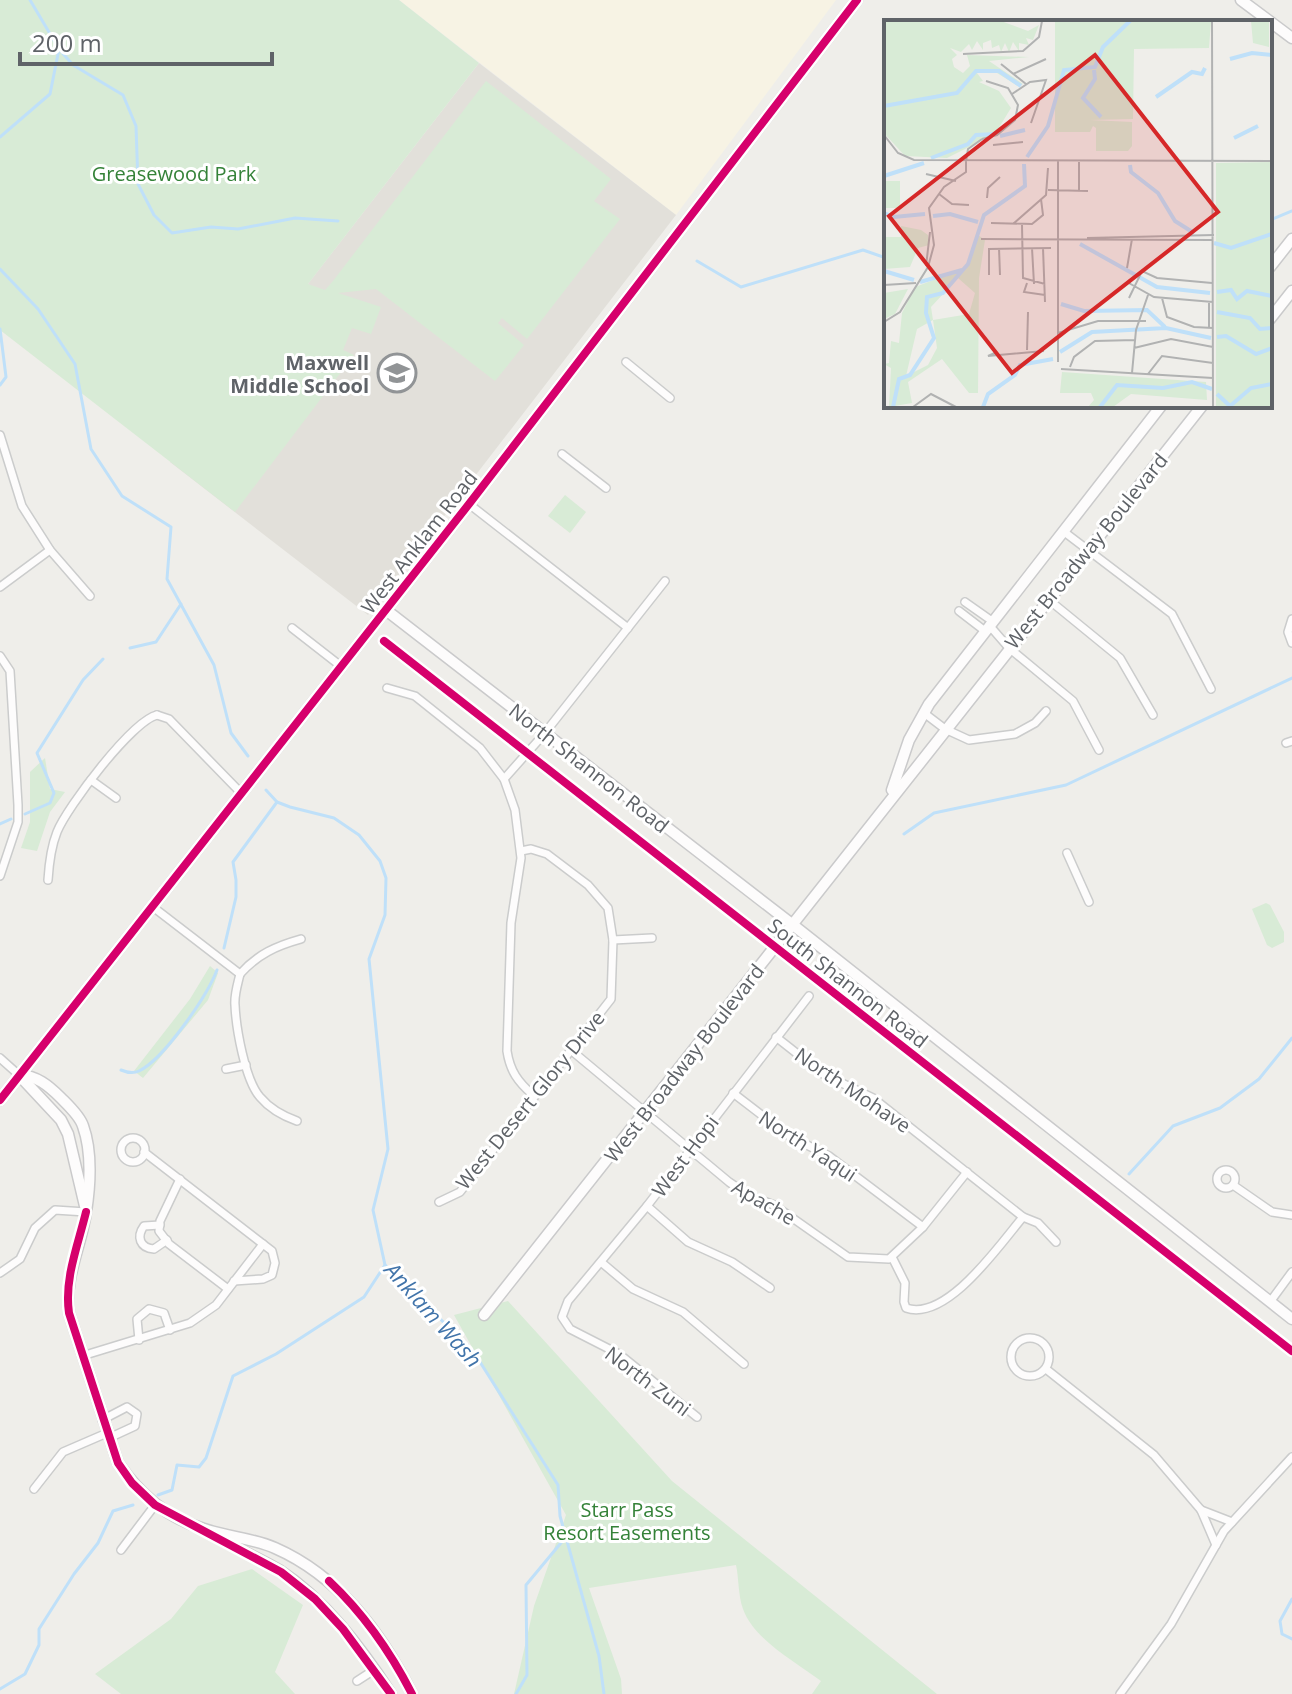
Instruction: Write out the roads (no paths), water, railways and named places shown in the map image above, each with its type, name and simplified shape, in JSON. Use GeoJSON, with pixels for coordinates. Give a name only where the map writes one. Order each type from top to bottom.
{"type":"FeatureCollection","features":[{"type":"Feature","properties":{"kind":"street","name":"West Anklam Road"},"geometry":{"type":"LineString","coordinates":[[0,1100],[469,504],[857,0]]}},
{"type":"Feature","properties":{"kind":"street"},"geometry":{"type":"LineString","coordinates":[[1241,0],[1268,20]]}},
{"type":"Feature","properties":{"kind":"street"},"geometry":{"type":"LineString","coordinates":[[1272,23],[1292,38]]}},
{"type":"Feature","properties":{"kind":"street"},"geometry":{"type":"LineString","coordinates":[[1272,264],[1292,239]]}},
{"type":"Feature","properties":{"kind":"street"},"geometry":{"type":"LineString","coordinates":[[1272,316],[1292,291]]}},
{"type":"Feature","properties":{"kind":"street"},"geometry":{"type":"LineString","coordinates":[[626,362],[670,398]]}},
{"type":"Feature","properties":{"kind":"street","name":"West Broadway Boulevard"},"geometry":{"type":"LineString","coordinates":[[882,810],[900,773],[909,740],[924,713],[1159,408]]}},
{"type":"Feature","properties":{"kind":"street","name":"West Broadway Boulevard"},"geometry":{"type":"LineString","coordinates":[[484,1315],[1200,408]]}},
{"type":"Feature","properties":{"kind":"street"},"geometry":{"type":"LineString","coordinates":[[0,435],[22,506],[50,550],[90,596]]}},
{"type":"Feature","properties":{"kind":"street"},"geometry":{"type":"LineString","coordinates":[[562,454],[606,488]]}},
{"type":"Feature","properties":{"kind":"street"},"geometry":{"type":"LineString","coordinates":[[469,504],[628,628]]}},
{"type":"Feature","properties":{"kind":"street"},"geometry":{"type":"LineString","coordinates":[[1063,531],[1172,614],[1211,689]]}},
{"type":"Feature","properties":{"kind":"street"},"geometry":{"type":"LineString","coordinates":[[0,587],[50,550]]}},
{"type":"Feature","properties":{"kind":"street"},"geometry":{"type":"LineString","coordinates":[[504,779],[544,734],[665,581]]}},
{"type":"Feature","properties":{"kind":"street"},"geometry":{"type":"LineString","coordinates":[[1049,600],[1120,658],[1153,715]]}},
{"type":"Feature","properties":{"kind":"street"},"geometry":{"type":"LineString","coordinates":[[965,602],[1009,648],[1073,701],[1099,750]]}},
{"type":"Feature","properties":{"kind":"street","name":"North Shannon Road"},"geometry":{"type":"LineString","coordinates":[[386,610],[793,925]]}},
{"type":"Feature","properties":{"kind":"street"},"geometry":{"type":"LineString","coordinates":[[959,611],[989,626]]}},
{"type":"Feature","properties":{"kind":"street"},"geometry":{"type":"LineString","coordinates":[[1287,622],[1292,643]]}},
{"type":"Feature","properties":{"kind":"street"},"geometry":{"type":"LineString","coordinates":[[292,628],[342,667]]}},
{"type":"Feature","properties":{"kind":"street"},"geometry":{"type":"LineString","coordinates":[[0,656],[10,671],[18,805],[18,822],[0,876]]}},
{"type":"Feature","properties":{"kind":"street"},"geometry":{"type":"LineString","coordinates":[[387,688],[415,696],[480,748],[504,779],[515,810],[521,851],[511,923],[507,1051],[509,1067],[517,1081],[533,1095]]}},
{"type":"Feature","properties":{"kind":"street"},"geometry":{"type":"LineString","coordinates":[[924,713],[945,729],[969,740],[1015,734],[1035,723],[1046,711]]}},
{"type":"Feature","properties":{"kind":"street"},"geometry":{"type":"LineString","coordinates":[[48,880],[57,831],[91,780],[143,722],[156,712],[169,719],[242,794]]}},
{"type":"Feature","properties":{"kind":"street"},"geometry":{"type":"LineString","coordinates":[[91,780],[116,798]]}},
{"type":"Feature","properties":{"kind":"street","name":"West Desert Glory Drive"},"geometry":{"type":"LineString","coordinates":[[439,1202],[460,1192],[611,999],[613,940],[608,908],[600,895],[547,854],[531,849],[521,851]]}},
{"type":"Feature","properties":{"kind":"street"},"geometry":{"type":"LineString","coordinates":[[1067,853],[1089,902]]}},
{"type":"Feature","properties":{"kind":"street"},"geometry":{"type":"LineString","coordinates":[[153,907],[240,974]]}},
{"type":"Feature","properties":{"kind":"street","name":"South Shannon Road"},"geometry":{"type":"LineString","coordinates":[[793,925],[1292,1319]]}},
{"type":"Feature","properties":{"kind":"street"},"geometry":{"type":"LineString","coordinates":[[613,940],[652,938]]}},
{"type":"Feature","properties":{"kind":"street"},"geometry":{"type":"LineString","coordinates":[[297,1121],[280,1114],[259,1096],[246,1065],[234,1003],[240,974],[254,959],[276,946],[301,939]]}},
{"type":"Feature","properties":{"kind":"street","name":"West Hopi"},"geometry":{"type":"LineString","coordinates":[[562,1317],[568,1301],[647,1206],[809,996]]}},
{"type":"Feature","properties":{"kind":"street","name":"North Mohave"},"geometry":{"type":"LineString","coordinates":[[776,1037],[823,1074],[873,1098],[1023,1217],[1038,1223],[1056,1242]]}},
{"type":"Feature","properties":{"kind":"street","name":"Apache"},"geometry":{"type":"LineString","coordinates":[[572,1051],[729,1182],[792,1216],[848,1257],[892,1257]]}},
{"type":"Feature","properties":{"kind":"street"},"geometry":{"type":"LineString","coordinates":[[0,1058],[61,1120],[68,1134],[86,1212]]}},
{"type":"Feature","properties":{"kind":"street"},"geometry":{"type":"LineString","coordinates":[[226,1069],[246,1065]]}},
{"type":"Feature","properties":{"kind":"street"},"geometry":{"type":"LineString","coordinates":[[19,1075],[32,1076],[52,1089],[83,1125],[89,1166],[86,1212],[68,1282],[67,1300],[102,1420],[118,1463],[132,1483],[155,1505],[281,1572],[315,1599],[391,1694]]}},
{"type":"Feature","properties":{"kind":"street","name":"North Yaqui"},"geometry":{"type":"LineString","coordinates":[[733,1093],[789,1136],[829,1156],[923,1227]]}},
{"type":"Feature","properties":{"kind":"street"},"geometry":{"type":"LineString","coordinates":[[144,1152],[180,1179],[272,1251],[275,1263],[272,1275],[231,1285],[167,1240],[159,1231],[160,1225],[180,1179]]}},
{"type":"Feature","properties":{"kind":"street"},"geometry":{"type":"LineString","coordinates":[[967,1172],[923,1227],[892,1257],[905,1283],[906,1308],[925,1310],[950,1297],[972,1277],[1023,1217]]}},
{"type":"Feature","properties":{"kind":"street"},"geometry":{"type":"LineString","coordinates":[[1233,1185],[1272,1212],[1292,1215]]}},
{"type":"Feature","properties":{"kind":"street"},"geometry":{"type":"LineString","coordinates":[[647,1206],[688,1242],[732,1262],[770,1288]]}},
{"type":"Feature","properties":{"kind":"street"},"geometry":{"type":"LineString","coordinates":[[0,1273],[20,1259],[35,1228],[55,1210],[86,1212]]}},
{"type":"Feature","properties":{"kind":"street"},"geometry":{"type":"LineString","coordinates":[[160,1225],[144,1226],[140,1241],[154,1249],[167,1240]]}},
{"type":"Feature","properties":{"kind":"street"},"geometry":{"type":"LineString","coordinates":[[82,1356],[190,1323],[216,1305],[263,1244]]}},
{"type":"Feature","properties":{"kind":"street"},"geometry":{"type":"LineString","coordinates":[[601,1262],[633,1289],[683,1312],[744,1364]]}},
{"type":"Feature","properties":{"kind":"street"},"geometry":{"type":"LineString","coordinates":[[1270,1302],[1292,1272]]}},
{"type":"Feature","properties":{"kind":"street"},"geometry":{"type":"LineString","coordinates":[[139,1340],[137,1319],[149,1309],[164,1313],[170,1330]]}},
{"type":"Feature","properties":{"kind":"street","name":"North Zuni"},"geometry":{"type":"LineString","coordinates":[[562,1317],[570,1329],[619,1354],[697,1417]]}},
{"type":"Feature","properties":{"kind":"street"},"geometry":{"type":"LineString","coordinates":[[1030,1338],[1041,1341],[1050,1357],[1046,1369],[1034,1376],[1021,1375],[1011,1359],[1014,1346],[1030,1338]]}},
{"type":"Feature","properties":{"kind":"street"},"geometry":{"type":"LineString","coordinates":[[1046,1369],[1154,1455],[1201,1510],[1216,1545]]}},
{"type":"Feature","properties":{"kind":"street"},"geometry":{"type":"LineString","coordinates":[[34,1489],[63,1452],[135,1426],[137,1414],[127,1407],[102,1420]]}},
{"type":"Feature","properties":{"kind":"street"},"geometry":{"type":"LineString","coordinates":[[1120,1694],[1126,1690],[1171,1624],[1232,1522],[1292,1457]]}},
{"type":"Feature","properties":{"kind":"street"},"geometry":{"type":"LineString","coordinates":[[121,1550],[155,1505]]}},
{"type":"Feature","properties":{"kind":"street"},"geometry":{"type":"LineString","coordinates":[[1201,1510],[1232,1522]]}},
{"type":"Feature","properties":{"kind":"street"},"geometry":{"type":"LineString","coordinates":[[204,1529],[274,1547],[329,1581],[352,1603],[378,1637],[412,1694]]}},
{"type":"Feature","properties":{"kind":"street"},"geometry":{"type":"LineString","coordinates":[[357,1681],[374,1670]]}},
{"type":"Feature","properties":{"kind":"waterway","name":"Anklam Wash"},"geometry":{"type":"LineString","coordinates":[[0,137],[50,94],[59,49],[30,0]]}},
{"type":"Feature","properties":{"kind":"waterway"},"geometry":{"type":"LineString","coordinates":[[59,49],[73,65],[123,95],[136,126],[138,184],[154,215],[172,233],[211,227],[238,229],[295,218],[338,221]]}},
{"type":"Feature","properties":{"kind":"waterway"},"geometry":{"type":"LineString","coordinates":[[1272,219],[1292,211]]}},
{"type":"Feature","properties":{"kind":"waterway"},"geometry":{"type":"LineString","coordinates":[[697,261],[741,287],[863,250],[884,257]]}},
{"type":"Feature","properties":{"kind":"waterway","name":"Anklam Wash"},"geometry":{"type":"LineString","coordinates":[[0,269],[38,309],[75,364],[91,449],[122,496],[171,527],[167,579],[214,665],[231,733],[248,756]]}},
{"type":"Feature","properties":{"kind":"waterway"},"geometry":{"type":"LineString","coordinates":[[0,329],[6,377],[0,385]]}},
{"type":"Feature","properties":{"kind":"waterway"},"geometry":{"type":"LineString","coordinates":[[130,648],[156,642],[181,604]]}},
{"type":"Feature","properties":{"kind":"waterway"},"geometry":{"type":"LineString","coordinates":[[25,814],[50,803],[54,793],[37,753],[83,680],[103,659]]}},
{"type":"Feature","properties":{"kind":"waterway"},"geometry":{"type":"LineString","coordinates":[[904,834],[934,813],[1066,785],[1292,678]]}},
{"type":"Feature","properties":{"kind":"waterway","name":"Anklam Wash"},"geometry":{"type":"LineString","coordinates":[[266,790],[277,802],[334,818],[359,835],[380,861],[386,878],[385,915],[369,959],[388,1149],[373,1210],[385,1265],[473,1351],[558,1485],[560,1516],[599,1656],[604,1694]]}},
{"type":"Feature","properties":{"kind":"waterway"},"geometry":{"type":"LineString","coordinates":[[224,948],[236,897],[233,862],[277,802]]}},
{"type":"Feature","properties":{"kind":"waterway"},"geometry":{"type":"LineString","coordinates":[[0,824],[11,819]]}},
{"type":"Feature","properties":{"kind":"waterway"},"geometry":{"type":"LineString","coordinates":[[121,1070],[137,1072],[160,1054],[195,1010],[217,970]]}},
{"type":"Feature","properties":{"kind":"waterway"},"geometry":{"type":"LineString","coordinates":[[1129,1174],[1173,1126],[1220,1108],[1259,1079],[1292,1038]]}},
{"type":"Feature","properties":{"kind":"waterway"},"geometry":{"type":"LineString","coordinates":[[158,1495],[172,1490],[177,1465],[199,1467],[206,1458],[233,1376],[276,1354],[364,1297],[385,1265]]}},
{"type":"Feature","properties":{"kind":"waterway"},"geometry":{"type":"LineString","coordinates":[[0,1689],[25,1674],[39,1645],[39,1629],[98,1543],[113,1511],[133,1505]]}},
{"type":"Feature","properties":{"kind":"waterway"},"geometry":{"type":"LineString","coordinates":[[516,1694],[527,1675],[526,1585],[565,1538]]}},
{"type":"Feature","properties":{"kind":"waterway"},"geometry":{"type":"LineString","coordinates":[[1292,1599],[1280,1621],[1282,1634],[1292,1639]]}},
{"type":"Feature","properties":{"kind":"place","name":"Maxwell Middle School"},"geometry":{"type":"Point","coordinates":[397,373]}},
{"type":"Feature","properties":{"kind":"park label","name":"Greasewood Park"},"geometry":{"type":"Point","coordinates":[174,173]}},
{"type":"Feature","properties":{"kind":"park label","name":"Starr Pass Resort Easements"},"geometry":{"type":"Point","coordinates":[627,1520]}}]}
